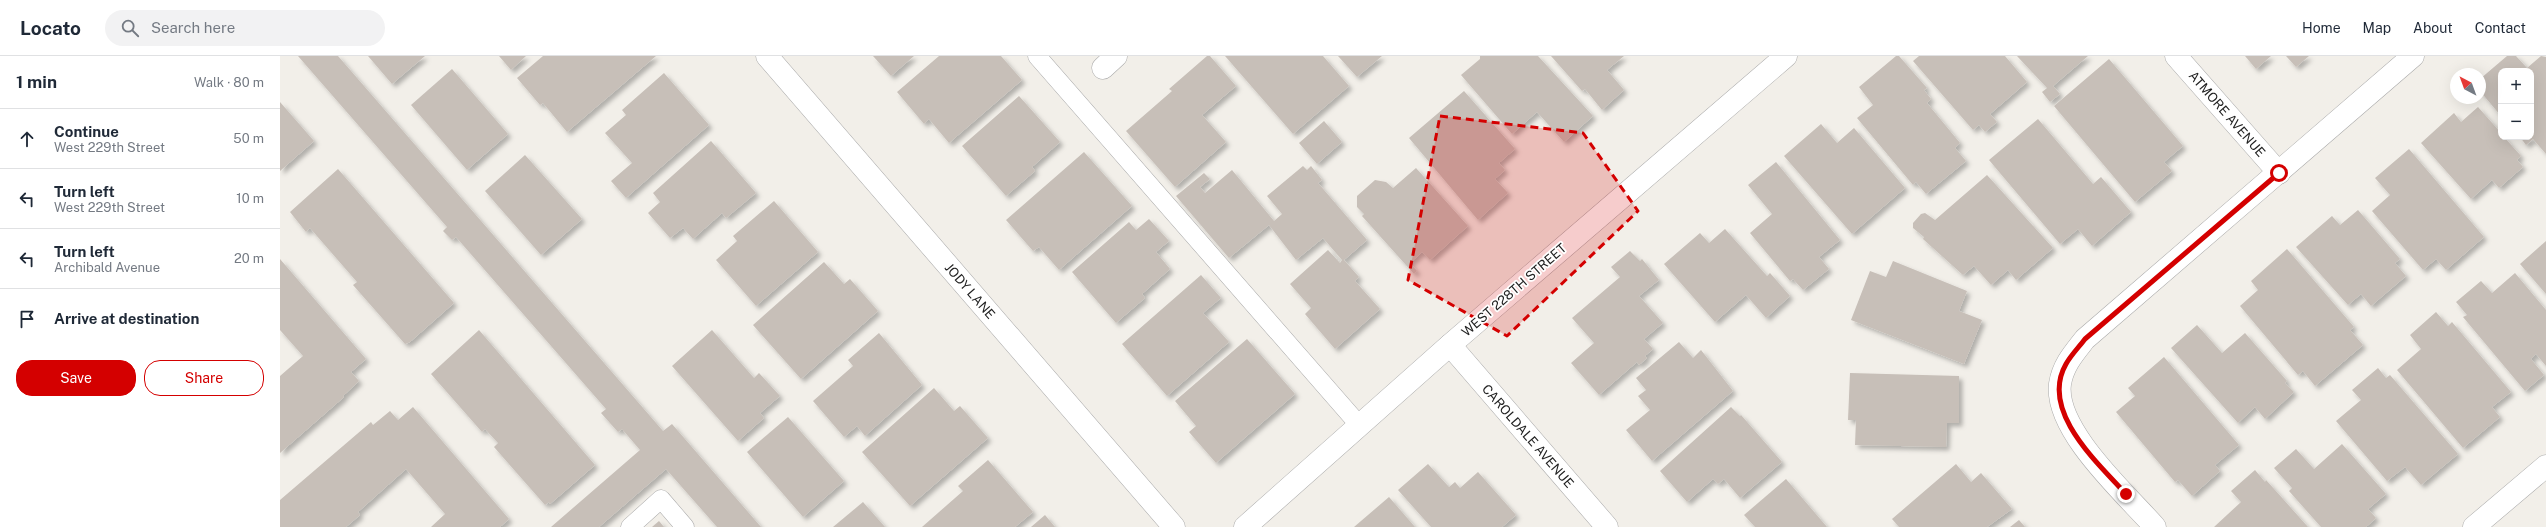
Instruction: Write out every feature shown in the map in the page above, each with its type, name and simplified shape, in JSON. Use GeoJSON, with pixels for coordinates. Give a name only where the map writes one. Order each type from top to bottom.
{"type":"FeatureCollection","features":[{"type":"Feature","properties":{"kind":"street","name":"JODY LANE"},"geometry":{"type":"LineString","coordinates":[[766,56],[1174,527]]}},
{"type":"Feature","properties":{"kind":"street","name":"WEST 228TH STREET"},"geometry":{"type":"LineString","coordinates":[[1245,527],[1450,345],[1786,56]]}},
{"type":"Feature","properties":{"kind":"street","name":"ATMORE AVENUE"},"geometry":{"type":"LineString","coordinates":[[2176,56],[2279,173]]}},
{"type":"Feature","properties":{"kind":"street"},"geometry":{"type":"LineString","coordinates":[[2155,527],[2084,447],[2067,422],[2060,399],[2060,384],[2066,364],[2085,339],[2413,56]]}},
{"type":"Feature","properties":{"kind":"street","name":"CAROLDALE AVENUE"},"geometry":{"type":"LineString","coordinates":[[1450,345],[1607,527]]}},
{"type":"Feature","properties":{"kind":"street"},"geometry":{"type":"LineString","coordinates":[[2474,527],[2546,466]]}},
{"type":"Feature","properties":{"kind":"lane"},"geometry":{"type":"LineString","coordinates":[[1037,56],[1360,426]]}},
{"type":"Feature","properties":{"kind":"lane"},"geometry":{"type":"LineString","coordinates":[[630,527],[661,499],[685,527]]}},
{"type":"Feature","properties":{"kind":"highlighted area"},"geometry":{"type":"Polygon","coordinates":[[[1440,116],[1583,133],[1638,211],[1507,336],[1408,280],[1440,116]]]}},
{"type":"Feature","properties":{"kind":"building"},"geometry":{"type":"Polygon","coordinates":[[[298,56],[338,56],[663,431],[672,424],[761,527],[717,527],[666,469],[599,527],[551,527],[640,450],[622,429],[618,432],[601,413],[606,409],[456,237],[452,240],[443,231],[447,227],[298,56]]]}},
{"type":"Feature","properties":{"kind":"building"},"geometry":{"type":"Polygon","coordinates":[[[368,56],[425,56],[392,84],[368,56]]]}},
{"type":"Feature","properties":{"kind":"building"},"geometry":{"type":"Polygon","coordinates":[[[499,56],[526,56],[511,70],[499,56]]]}},
{"type":"Feature","properties":{"kind":"building"},"geometry":{"type":"Polygon","coordinates":[[[543,56],[656,56],[567,132],[543,103],[540,105],[517,78],[543,56]]]}},
{"type":"Feature","properties":{"kind":"building"},"geometry":{"type":"Polygon","coordinates":[[[873,56],[914,56],[891,76],[873,56]]]}},
{"type":"Feature","properties":{"kind":"building"},"geometry":{"type":"Polygon","coordinates":[[[939,56],[1001,56],[1022,80],[949,143],[929,119],[924,124],[897,92],[939,56]]]}},
{"type":"Feature","properties":{"kind":"building"},"geometry":{"type":"Polygon","coordinates":[[[1207,56],[1210,56],[1236,86],[1202,115],[1226,142],[1175,187],[1126,131],[1172,91],[1169,89],[1207,56]]]}},
{"type":"Feature","properties":{"kind":"building"},"geometry":{"type":"Polygon","coordinates":[[[1225,56],[1323,56],[1349,86],[1293,134],[1225,56]]]}},
{"type":"Feature","properties":{"kind":"building"},"geometry":{"type":"Polygon","coordinates":[[[1338,56],[1382,56],[1357,77],[1338,56]]]}},
{"type":"Feature","properties":{"kind":"building"},"geometry":{"type":"Polygon","coordinates":[[[1480,56],[1538,56],[1593,116],[1564,142],[1537,112],[1512,134],[1461,75],[1480,59],[1480,56]]]}},
{"type":"Feature","properties":{"kind":"building"},"geometry":{"type":"Polygon","coordinates":[[[1551,56],[1624,56],[1607,70],[1624,90],[1602,110],[1585,89],[1582,91],[1551,56]]]}},
{"type":"Feature","properties":{"kind":"building"},"geometry":{"type":"Polygon","coordinates":[[[1896,56],[1899,56],[1927,88],[1924,90],[1931,99],[1927,103],[1960,143],[1955,148],[1966,161],[1926,194],[1916,182],[1913,185],[1857,118],[1873,105],[1859,87],[1896,56]]]}},
{"type":"Feature","properties":{"kind":"building"},"geometry":{"type":"Polygon","coordinates":[[[1919,56],[2005,56],[2027,82],[1990,114],[1997,122],[1985,132],[1979,125],[1973,130],[1913,61],[1919,56]]]}},
{"type":"Feature","properties":{"kind":"building"},"geometry":{"type":"Polygon","coordinates":[[[2017,56],[2088,56],[2053,86],[2060,94],[2050,102],[2042,92],[2047,88],[2017,56]]]}},
{"type":"Feature","properties":{"kind":"building"},"geometry":{"type":"Polygon","coordinates":[[[2245,56],[2271,56],[2256,69],[2245,56]]]}},
{"type":"Feature","properties":{"kind":"building"},"geometry":{"type":"Polygon","coordinates":[[[2286,56],[2309,56],[2296,67],[2286,56]]]}},
{"type":"Feature","properties":{"kind":"building"},"geometry":{"type":"Polygon","coordinates":[[[2507,56],[2516,56],[2527,68],[2498,68],[2498,112],[2486,98],[2486,74],[2507,56]]]}},
{"type":"Feature","properties":{"kind":"building"},"geometry":{"type":"Polygon","coordinates":[[[2541,56],[2546,57],[2546,154],[2534,140],[2534,68],[2527,68],[2541,56]]]}},
{"type":"Feature","properties":{"kind":"building"},"geometry":{"type":"Polygon","coordinates":[[[2109,59],[2183,146],[2164,162],[2172,171],[2135,202],[2054,106],[2109,59]]]}},
{"type":"Feature","properties":{"kind":"building"},"geometry":{"type":"Polygon","coordinates":[[[452,69],[508,134],[467,170],[411,105],[452,69]]]}},
{"type":"Feature","properties":{"kind":"building"},"geometry":{"type":"Polygon","coordinates":[[[664,73],[709,125],[626,198],[611,181],[632,163],[605,133],[626,115],[622,110],[664,73]]]}},
{"type":"Feature","properties":{"kind":"building"},"geometry":{"type":"Polygon","coordinates":[[[1464,91],[1515,149],[1499,163],[1505,170],[1495,179],[1508,193],[1478,220],[1409,138],[1464,91]]]}},
{"type":"Feature","properties":{"kind":"building"},"geometry":{"type":"Polygon","coordinates":[[[1019,96],[1060,142],[1032,167],[1035,171],[1006,196],[962,146],[1019,96]]]}},
{"type":"Feature","properties":{"kind":"building"},"geometry":{"type":"Polygon","coordinates":[[[280,102],[314,141],[280,171],[280,102]]]}},
{"type":"Feature","properties":{"kind":"building"},"geometry":{"type":"Polygon","coordinates":[[[2478,107],[2498,130],[2498,140],[2507,140],[2521,156],[2517,160],[2523,167],[2499,188],[2492,180],[2471,199],[2421,143],[2454,113],[2461,122],[2478,107]]]}},
{"type":"Feature","properties":{"kind":"building"},"geometry":{"type":"Polygon","coordinates":[[[2038,119],[2093,184],[2101,177],[2131,212],[2092,246],[2078,229],[2060,244],[1989,160],[2038,119]]]}},
{"type":"Feature","properties":{"kind":"building"},"geometry":{"type":"Polygon","coordinates":[[[1324,121],[1342,142],[1317,164],[1299,143],[1324,121]]]}},
{"type":"Feature","properties":{"kind":"building"},"geometry":{"type":"Polygon","coordinates":[[[1821,124],[1837,143],[1854,128],[1905,188],[1852,234],[1784,156],[1821,124]]]}},
{"type":"Feature","properties":{"kind":"building"},"geometry":{"type":"Polygon","coordinates":[[[2522,140],[2532,140],[2526,145],[2522,140]]]}},
{"type":"Feature","properties":{"kind":"building"},"geometry":{"type":"Polygon","coordinates":[[[711,141],[756,193],[726,218],[722,213],[693,239],[683,228],[670,238],[648,213],[660,202],[653,193],[711,141]]]}},
{"type":"Feature","properties":{"kind":"building"},"geometry":{"type":"Polygon","coordinates":[[[2409,149],[2484,237],[2446,270],[2436,259],[2423,270],[2372,211],[2390,195],[2375,178],[2409,149]]]}},
{"type":"Feature","properties":{"kind":"building"},"geometry":{"type":"Polygon","coordinates":[[[1084,152],[1132,206],[1059,270],[1039,247],[1033,251],[1006,220],[1084,152]]]}},
{"type":"Feature","properties":{"kind":"building"},"geometry":{"type":"Polygon","coordinates":[[[525,155],[582,219],[541,255],[485,191],[525,155]]]}},
{"type":"Feature","properties":{"kind":"building"},"geometry":{"type":"Polygon","coordinates":[[[1776,162],[1840,240],[1819,257],[1829,269],[1803,290],[1793,279],[1790,281],[1750,233],[1772,214],[1748,185],[1776,162]]]}},
{"type":"Feature","properties":{"kind":"building"},"geometry":{"type":"Polygon","coordinates":[[[1303,166],[1307,170],[1311,166],[1322,180],[1318,183],[1367,240],[1344,260],[1359,277],[1355,281],[1380,309],[1335,349],[1305,314],[1311,308],[1290,284],[1328,250],[1340,263],[1342,260],[1323,238],[1296,260],[1269,225],[1229,258],[1176,196],[1204,173],[1210,179],[1200,187],[1205,193],[1232,170],[1274,221],[1282,214],[1267,196],[1303,166]]]}},
{"type":"Feature","properties":{"kind":"building"},"geometry":{"type":"Polygon","coordinates":[[[1416,168],[1468,226],[1430,260],[1422,252],[1410,263],[1417,271],[1414,274],[1362,216],[1364,214],[1357,207],[1357,196],[1375,180],[1386,182],[1393,188],[1416,168]]]}},
{"type":"Feature","properties":{"kind":"building"},"geometry":{"type":"Polygon","coordinates":[[[338,169],[454,303],[410,342],[405,344],[353,285],[357,282],[310,228],[306,232],[290,212],[338,169]]]}},
{"type":"Feature","properties":{"kind":"building"},"geometry":{"type":"Polygon","coordinates":[[[1987,175],[2053,248],[2016,280],[2008,270],[1991,285],[1974,266],[1963,275],[1913,228],[1913,223],[1921,214],[1925,213],[1935,220],[1987,175]]]}},
{"type":"Feature","properties":{"kind":"building"},"geometry":{"type":"Polygon","coordinates":[[[774,201],[818,252],[756,306],[716,260],[737,241],[733,236],[774,201]]]}},
{"type":"Feature","properties":{"kind":"building"},"geometry":{"type":"Polygon","coordinates":[[[2358,210],[2400,259],[2395,263],[2406,276],[2371,306],[2361,294],[2348,305],[2296,247],[2332,216],[2340,225],[2358,210]]]}},
{"type":"Feature","properties":{"kind":"building"},"geometry":{"type":"Polygon","coordinates":[[[1149,219],[1169,241],[1156,252],[1170,269],[1142,294],[1145,298],[1116,323],[1072,272],[1129,222],[1136,230],[1149,219]]]}},
{"type":"Feature","properties":{"kind":"building"},"geometry":{"type":"Polygon","coordinates":[[[1725,229],[1767,276],[1770,273],[1790,296],[1766,318],[1746,295],[1715,322],[1664,264],[1700,233],[1709,243],[1725,229]]]}},
{"type":"Feature","properties":{"kind":"building"},"geometry":{"type":"Polygon","coordinates":[[[2546,241],[2546,294],[2520,264],[2546,241]]]}},
{"type":"Feature","properties":{"kind":"building"},"geometry":{"type":"Polygon","coordinates":[[[2287,249],[2354,327],[2350,330],[2363,345],[2315,386],[2303,371],[2298,375],[2240,306],[2258,290],[2251,281],[2287,249]]]}},
{"type":"Feature","properties":{"kind":"building"},"geometry":{"type":"Polygon","coordinates":[[[1630,251],[1640,261],[1642,259],[1659,280],[1639,296],[1663,323],[1644,339],[1653,349],[1645,356],[1647,358],[1639,365],[1637,362],[1599,395],[1571,363],[1594,343],[1572,318],[1620,277],[1611,267],[1630,251]]]}},
{"type":"Feature","properties":{"kind":"building"},"geometry":{"type":"Polygon","coordinates":[[[280,259],[366,359],[351,372],[359,381],[343,396],[344,397],[280,453],[280,376],[303,356],[280,330],[280,259]]]}},
{"type":"Feature","properties":{"kind":"building"},"geometry":{"type":"Polygon","coordinates":[[[1893,261],[1967,291],[1959,311],[1982,320],[1964,364],[1851,320],[1870,271],[1886,277],[1893,261]]]}},
{"type":"Feature","properties":{"kind":"building"},"geometry":{"type":"Polygon","coordinates":[[[824,262],[844,284],[850,279],[878,311],[801,379],[753,325],[824,262]]]}},
{"type":"Feature","properties":{"kind":"building"},"geometry":{"type":"Polygon","coordinates":[[[2515,273],[2546,310],[2546,366],[2536,354],[2531,359],[2544,375],[2525,391],[2463,317],[2467,315],[2456,302],[2481,281],[2492,293],[2515,273]]]}},
{"type":"Feature","properties":{"kind":"building"},"geometry":{"type":"Polygon","coordinates":[[[1201,275],[1221,298],[1203,313],[1229,342],[1167,396],[1122,344],[1201,275]]]}},
{"type":"Feature","properties":{"kind":"building"},"geometry":{"type":"Polygon","coordinates":[[[2436,312],[2448,326],[2452,322],[2511,392],[2492,407],[2500,417],[2463,448],[2397,370],[2421,349],[2410,335],[2436,312]]]}},
{"type":"Feature","properties":{"kind":"building"},"geometry":{"type":"Polygon","coordinates":[[[2197,325],[2222,353],[2245,333],[2287,381],[2285,383],[2294,392],[2265,419],[2255,407],[2238,423],[2171,348],[2197,325]]]}},
{"type":"Feature","properties":{"kind":"building"},"geometry":{"type":"Polygon","coordinates":[[[479,330],[595,465],[550,504],[549,502],[545,505],[494,447],[498,443],[485,429],[482,432],[431,374],[479,330]]]}},
{"type":"Feature","properties":{"kind":"building"},"geometry":{"type":"Polygon","coordinates":[[[712,330],[754,378],[759,373],[780,396],[760,413],[764,418],[738,441],[672,366],[712,330]]]}},
{"type":"Feature","properties":{"kind":"building"},"geometry":{"type":"Polygon","coordinates":[[[879,333],[922,385],[865,436],[857,426],[844,437],[813,401],[853,366],[848,360],[879,333]]]}},
{"type":"Feature","properties":{"kind":"building"},"geometry":{"type":"Polygon","coordinates":[[[1247,339],[1295,394],[1216,463],[1189,432],[1196,426],[1175,401],[1247,339]]]}},
{"type":"Feature","properties":{"kind":"building"},"geometry":{"type":"Polygon","coordinates":[[[1679,342],[1693,358],[1701,350],[1733,391],[1652,461],[1626,430],[1650,410],[1638,396],[1646,390],[1636,378],[1679,342]]]}},
{"type":"Feature","properties":{"kind":"building"},"geometry":{"type":"Polygon","coordinates":[[[2164,357],[2239,445],[2215,465],[2220,471],[2192,496],[2178,480],[2175,482],[2116,412],[2135,396],[2128,388],[2164,357]]]}},
{"type":"Feature","properties":{"kind":"building"},"geometry":{"type":"Polygon","coordinates":[[[2378,368],[2386,378],[2390,375],[2458,454],[2421,485],[2405,467],[2387,481],[2336,421],[2361,400],[2352,390],[2378,368]]]}},
{"type":"Feature","properties":{"kind":"building"},"geometry":{"type":"Polygon","coordinates":[[[1850,373],[1959,376],[1959,423],[1947,423],[1946,447],[1855,445],[1856,420],[1848,420],[1850,373]]]}},
{"type":"Feature","properties":{"kind":"building"},"geometry":{"type":"Polygon","coordinates":[[[934,388],[954,411],[960,406],[988,438],[910,506],[862,452],[934,388]]]}},
{"type":"Feature","properties":{"kind":"building"},"geometry":{"type":"Polygon","coordinates":[[[413,407],[509,519],[500,527],[431,527],[445,514],[406,469],[358,512],[360,515],[346,527],[280,527],[280,500],[371,422],[373,425],[390,411],[398,420],[413,407]]]}},
{"type":"Feature","properties":{"kind":"building"},"geometry":{"type":"Polygon","coordinates":[[[1731,407],[1740,416],[1741,415],[1782,462],[1740,498],[1724,479],[1718,484],[1713,479],[1687,502],[1660,471],[1731,407]]]}},
{"type":"Feature","properties":{"kind":"building"},"geometry":{"type":"Polygon","coordinates":[[[788,417],[844,481],[803,517],[747,452],[788,417]]]}},
{"type":"Feature","properties":{"kind":"building"},"geometry":{"type":"Polygon","coordinates":[[[2342,444],[2386,494],[2368,509],[2376,518],[2366,527],[2321,527],[2289,491],[2292,488],[2274,468],[2296,449],[2314,469],[2342,444]]]}},
{"type":"Feature","properties":{"kind":"building"},"geometry":{"type":"Polygon","coordinates":[[[988,460],[1033,512],[1015,527],[922,527],[963,491],[958,486],[988,460]]]}},
{"type":"Feature","properties":{"kind":"building"},"geometry":{"type":"Polygon","coordinates":[[[1428,464],[1449,487],[1455,482],[1460,488],[1478,472],[1516,515],[1502,527],[1431,527],[1398,490],[1428,464]]]}},
{"type":"Feature","properties":{"kind":"building"},"geometry":{"type":"Polygon","coordinates":[[[1956,464],[1971,482],[1981,473],[2012,509],[1987,527],[1899,527],[1892,519],[1956,464]]]}},
{"type":"Feature","properties":{"kind":"building"},"geometry":{"type":"Polygon","coordinates":[[[2255,470],[2265,482],[2266,480],[2308,527],[2214,527],[2241,502],[2231,491],[2255,470]]]}},
{"type":"Feature","properties":{"kind":"building"},"geometry":{"type":"Polygon","coordinates":[[[1786,479],[1827,527],[1755,527],[1744,515],[1786,479]]]}},
{"type":"Feature","properties":{"kind":"building"},"geometry":{"type":"Polygon","coordinates":[[[1389,497],[1415,527],[1354,527],[1389,497]]]}},
{"type":"Feature","properties":{"kind":"building"},"geometry":{"type":"Polygon","coordinates":[[[863,502],[885,527],[833,527],[863,502]]]}},
{"type":"Feature","properties":{"kind":"building"},"geometry":{"type":"Polygon","coordinates":[[[1045,515],[1055,527],[1031,527],[1045,515]]]}},
{"type":"Feature","properties":{"kind":"building"},"geometry":{"type":"Polygon","coordinates":[[[2019,520],[2025,527],[2010,527],[2019,520]]]}},
{"type":"Feature","properties":{"kind":"building"},"geometry":{"type":"Polygon","coordinates":[[[659,521],[664,527],[652,527],[659,521]]]}},
{"type":"Feature","properties":{"kind":"route"},"geometry":{"type":"LineString","coordinates":[[2126,494],[2084,447],[2067,422],[2060,399],[2060,384],[2066,364],[2085,339],[2279,173]]}}]}
